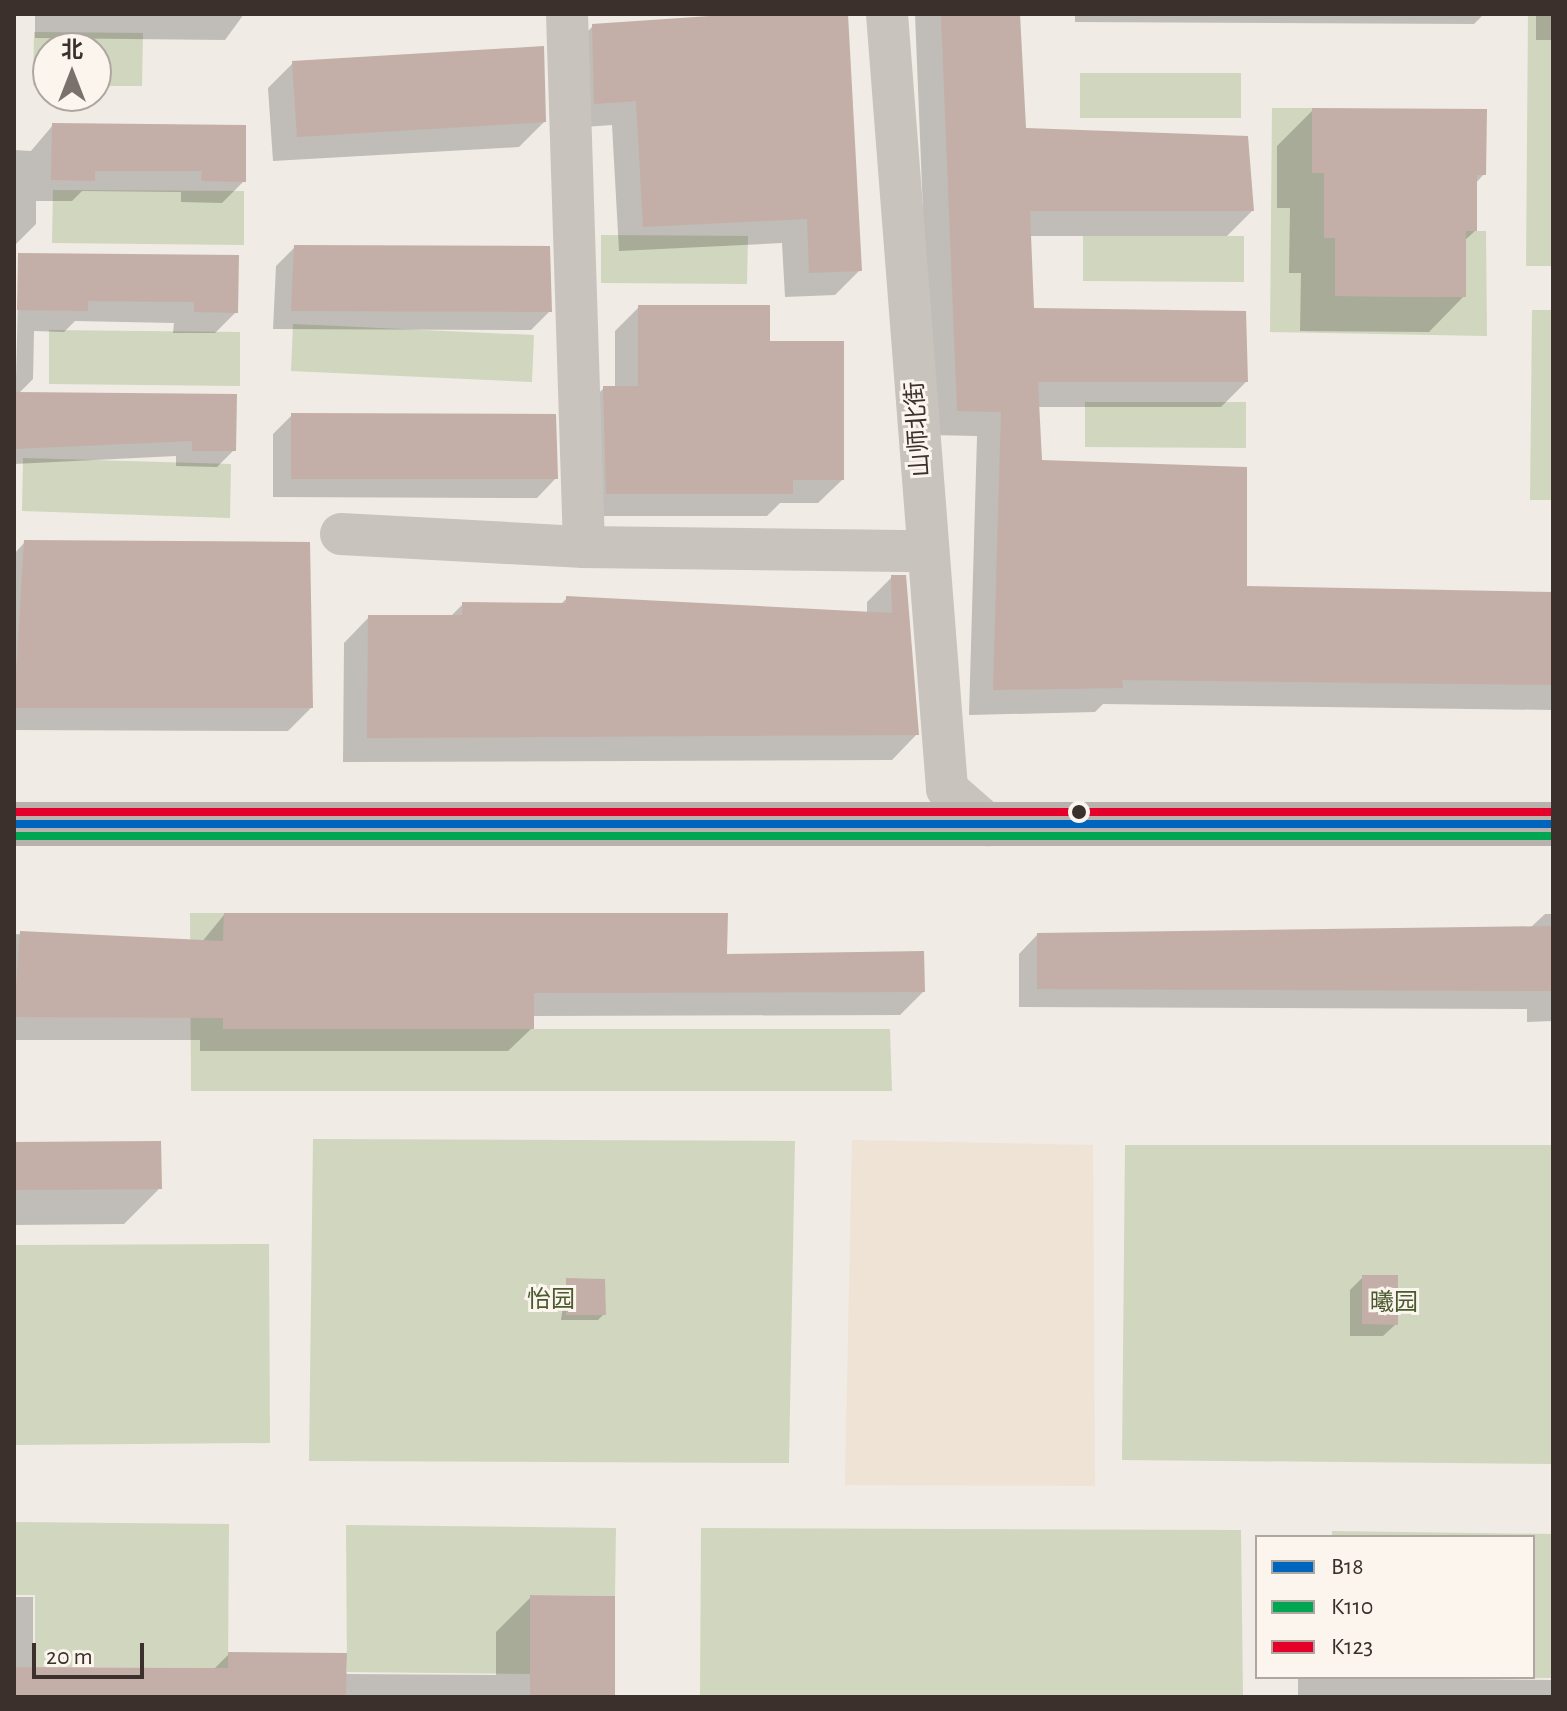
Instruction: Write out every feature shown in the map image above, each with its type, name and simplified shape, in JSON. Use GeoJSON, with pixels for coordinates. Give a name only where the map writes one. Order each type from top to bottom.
{"type":"FeatureCollection","features":[{"type":"Feature","properties":{"kind":"main road"},"geometry":{"type":"LineString","coordinates":[[14,824],[1553,824]]}},
{"type":"Feature","properties":{"kind":"street"},"geometry":{"type":"LineString","coordinates":[[567,14],[584,547]]}},
{"type":"Feature","properties":{"kind":"street","name":"山师北街"},"geometry":{"type":"LineString","coordinates":[[887,14],[925,551],[947,789],[988,825]]}},
{"type":"Feature","properties":{"kind":"street"},"geometry":{"type":"LineString","coordinates":[[341,534],[584,547],[925,551]]}},
{"type":"Feature","properties":{"kind":"green space"},"geometry":{"type":"Polygon","coordinates":[[[1528,14],[1553,14],[1553,266],[1526,266],[1528,14]]]}},
{"type":"Feature","properties":{"kind":"green space"},"geometry":{"type":"Polygon","coordinates":[[[112,33],[143,33],[142,86],[112,86],[112,33]]]}},
{"type":"Feature","properties":{"kind":"green space"},"geometry":{"type":"Polygon","coordinates":[[[1080,73],[1241,73],[1241,118],[1080,118],[1080,73]]]}},
{"type":"Feature","properties":{"kind":"green space"},"geometry":{"type":"Polygon","coordinates":[[[1272,108],[1312,108],[1312,173],[1324,173],[1324,238],[1335,238],[1335,296],[1466,297],[1466,231],[1486,231],[1487,336],[1270,332],[1272,108]]]}},
{"type":"Feature","properties":{"kind":"green space"},"geometry":{"type":"Polygon","coordinates":[[[53,190],[244,191],[244,245],[52,243],[53,190]]]}},
{"type":"Feature","properties":{"kind":"green space"},"geometry":{"type":"Polygon","coordinates":[[[601,235],[748,236],[747,284],[601,283],[601,235]]]}},
{"type":"Feature","properties":{"kind":"green space"},"geometry":{"type":"Polygon","coordinates":[[[1083,236],[1244,236],[1244,282],[1083,281],[1083,236]]]}},
{"type":"Feature","properties":{"kind":"green space"},"geometry":{"type":"Polygon","coordinates":[[[1532,310],[1553,310],[1553,500],[1530,500],[1532,310]]]}},
{"type":"Feature","properties":{"kind":"green space"},"geometry":{"type":"Polygon","coordinates":[[[293,324],[534,335],[532,382],[291,371],[293,324]]]}},
{"type":"Feature","properties":{"kind":"green space"},"geometry":{"type":"Polygon","coordinates":[[[49,330],[240,332],[240,386],[49,384],[49,330]]]}},
{"type":"Feature","properties":{"kind":"green space"},"geometry":{"type":"Polygon","coordinates":[[[1085,402],[1246,402],[1246,448],[1085,447],[1085,402]]]}},
{"type":"Feature","properties":{"kind":"green space"},"geometry":{"type":"Polygon","coordinates":[[[23,458],[231,464],[230,518],[22,511],[23,458]]]}},
{"type":"Feature","properties":{"kind":"green space"},"geometry":{"type":"Polygon","coordinates":[[[190,913],[224,913],[223,1029],[890,1029],[892,1091],[191,1091],[190,913]]]}},
{"type":"Feature","properties":{"kind":"green space","name":"怡园"},"geometry":{"type":"Polygon","coordinates":[[[313,1139],[795,1141],[789,1463],[309,1461],[313,1139]]]}},
{"type":"Feature","properties":{"kind":"green space","name":"曦园"},"geometry":{"type":"Polygon","coordinates":[[[1125,1145],[1553,1145],[1553,1464],[1122,1460],[1125,1145]]]}},
{"type":"Feature","properties":{"kind":"green space"},"geometry":{"type":"Polygon","coordinates":[[[269,1244],[270,1443],[14,1445],[14,1245],[269,1244]]]}},
{"type":"Feature","properties":{"kind":"green space"},"geometry":{"type":"Polygon","coordinates":[[[14,1522],[229,1524],[228,1668],[35,1667],[35,1595],[14,1595],[14,1522]]]}},
{"type":"Feature","properties":{"kind":"green space"},"geometry":{"type":"Polygon","coordinates":[[[346,1525],[616,1528],[615,1596],[531,1595],[530,1674],[347,1672],[346,1525]]]}},
{"type":"Feature","properties":{"kind":"green space"},"geometry":{"type":"Polygon","coordinates":[[[701,1528],[1241,1530],[1243,1697],[700,1697],[701,1528]]]}},
{"type":"Feature","properties":{"kind":"green space"},"geometry":{"type":"Polygon","coordinates":[[[1332,1531],[1553,1534],[1553,1678],[1535,1678],[1535,1535],[1332,1535],[1332,1531]]]}},
{"type":"Feature","properties":{"kind":"shaded area"},"geometry":{"type":"Polygon","coordinates":[[[852,1140],[1093,1145],[1095,1486],[845,1485],[852,1140]]]}},
{"type":"Feature","properties":{"kind":"building"},"geometry":{"type":"Polygon","coordinates":[[[739,14],[848,14],[862,271],[809,273],[807,219],[643,227],[636,101],[594,104],[592,24],[739,14]]]}},
{"type":"Feature","properties":{"kind":"building"},"geometry":{"type":"Polygon","coordinates":[[[941,14],[1020,14],[1026,128],[1248,136],[1254,211],[1030,211],[1034,308],[1246,311],[1248,382],[1038,382],[1042,460],[1247,467],[1247,586],[1553,592],[1553,685],[1122,680],[1123,688],[993,690],[1001,412],[957,411],[941,14]]]}},
{"type":"Feature","properties":{"kind":"building"},"geometry":{"type":"Polygon","coordinates":[[[544,46],[546,122],[297,137],[292,61],[544,46]]]}},
{"type":"Feature","properties":{"kind":"building"},"geometry":{"type":"Polygon","coordinates":[[[1312,108],[1487,109],[1486,175],[1477,175],[1477,231],[1466,231],[1466,297],[1335,296],[1335,238],[1324,238],[1324,173],[1312,173],[1312,108]]]}},
{"type":"Feature","properties":{"kind":"building"},"geometry":{"type":"Polygon","coordinates":[[[52,123],[246,125],[246,182],[201,181],[202,171],[95,171],[95,181],[51,180],[52,123]]]}},
{"type":"Feature","properties":{"kind":"building"},"geometry":{"type":"Polygon","coordinates":[[[294,245],[550,246],[552,312],[291,311],[294,245]]]}},
{"type":"Feature","properties":{"kind":"building"},"geometry":{"type":"Polygon","coordinates":[[[18,253],[239,255],[238,313],[194,312],[194,302],[88,301],[88,311],[17,310],[18,253]]]}},
{"type":"Feature","properties":{"kind":"building"},"geometry":{"type":"Polygon","coordinates":[[[638,305],[770,305],[770,341],[844,341],[844,480],[793,480],[793,494],[606,494],[603,386],[638,386],[638,305]]]}},
{"type":"Feature","properties":{"kind":"building"},"geometry":{"type":"Polygon","coordinates":[[[15,392],[237,394],[236,451],[192,451],[192,441],[14,449],[15,392]]]}},
{"type":"Feature","properties":{"kind":"building"},"geometry":{"type":"Polygon","coordinates":[[[291,413],[556,414],[558,479],[291,479],[291,413]]]}},
{"type":"Feature","properties":{"kind":"building"},"geometry":{"type":"Polygon","coordinates":[[[24,540],[310,542],[313,708],[14,708],[24,540]]]}},
{"type":"Feature","properties":{"kind":"building"},"geometry":{"type":"Polygon","coordinates":[[[891,575],[906,575],[919,735],[367,738],[368,615],[462,615],[462,602],[566,603],[566,596],[892,613],[891,575]]]}},
{"type":"Feature","properties":{"kind":"building"},"geometry":{"type":"Polygon","coordinates":[[[224,913],[728,913],[727,954],[924,951],[925,992],[534,993],[534,1029],[223,1029],[223,1018],[14,1017],[20,931],[223,941],[224,913]]]}},
{"type":"Feature","properties":{"kind":"building"},"geometry":{"type":"Polygon","coordinates":[[[1553,926],[1553,991],[1037,989],[1037,933],[1553,926]]]}},
{"type":"Feature","properties":{"kind":"building"},"geometry":{"type":"Polygon","coordinates":[[[161,1141],[162,1189],[14,1190],[14,1142],[161,1141]]]}},
{"type":"Feature","properties":{"kind":"building"},"geometry":{"type":"Polygon","coordinates":[[[1362,1275],[1398,1275],[1398,1325],[1362,1324],[1362,1275]]]}},
{"type":"Feature","properties":{"kind":"building"},"geometry":{"type":"Polygon","coordinates":[[[566,1278],[605,1279],[606,1315],[566,1315],[566,1278]]]}},
{"type":"Feature","properties":{"kind":"building"},"geometry":{"type":"Polygon","coordinates":[[[530,1595],[615,1596],[615,1697],[530,1697],[530,1595]]]}},
{"type":"Feature","properties":{"kind":"building"},"geometry":{"type":"Polygon","coordinates":[[[228,1652],[347,1653],[346,1697],[14,1697],[14,1667],[228,1668],[228,1652]]]}},
{"type":"Feature","properties":{"kind":"transit line","name":"K123"},"geometry":{"type":"LineString","coordinates":[[14,812],[1553,812]]}},
{"type":"Feature","properties":{"kind":"transit line","name":"B18"},"geometry":{"type":"LineString","coordinates":[[14,824],[1553,824]]}},
{"type":"Feature","properties":{"kind":"transit line","name":"K110"},"geometry":{"type":"LineString","coordinates":[[14,836],[1553,836]]}}]}
